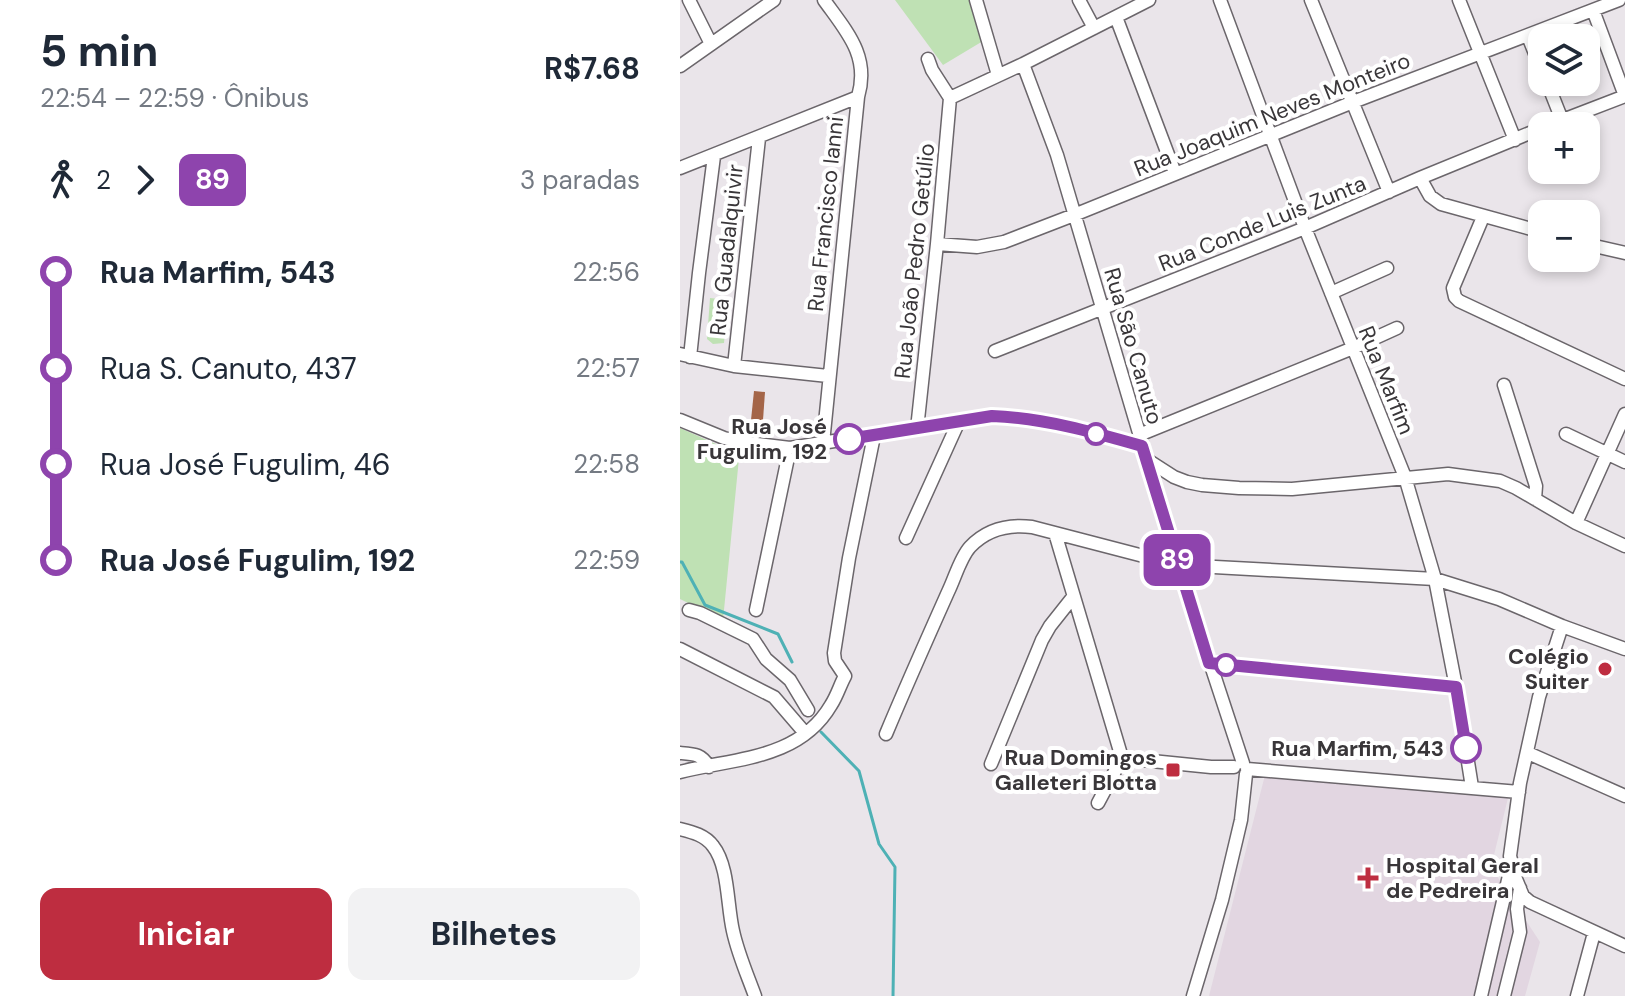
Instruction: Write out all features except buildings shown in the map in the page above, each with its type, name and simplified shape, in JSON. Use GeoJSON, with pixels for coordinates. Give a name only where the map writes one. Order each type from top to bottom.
{"type":"FeatureCollection","features":[{"type":"Feature","properties":{"kind":"street"},"geometry":{"type":"LineString","coordinates":[[689,0],[711,44]]}},
{"type":"Feature","properties":{"kind":"street"},"geometry":{"type":"LineString","coordinates":[[680,66],[774,0]]}},
{"type":"Feature","properties":{"kind":"street","name":"Rua Francisco Ianni"},"geometry":{"type":"LineString","coordinates":[[823,443],[858,97],[863,75],[848,33],[824,0]]}},
{"type":"Feature","properties":{"kind":"street"},"geometry":{"type":"LineString","coordinates":[[976,0],[998,75]]}},
{"type":"Feature","properties":{"kind":"street"},"geometry":{"type":"LineString","coordinates":[[1079,0],[1094,28]]}},
{"type":"Feature","properties":{"kind":"street"},"geometry":{"type":"LineString","coordinates":[[928,59],[950,98],[1149,0]]}},
{"type":"Feature","properties":{"kind":"street","name":"Rua Marfim"},"geometry":{"type":"LineString","coordinates":[[1220,0],[1305,228],[1405,477],[1435,579],[1472,787]]}},
{"type":"Feature","properties":{"kind":"street"},"geometry":{"type":"LineString","coordinates":[[1459,0],[1515,140]]}},
{"type":"Feature","properties":{"kind":"street"},"geometry":{"type":"LineString","coordinates":[[1577,0],[1588,12],[1625,96]]}},
{"type":"Feature","properties":{"kind":"street","name":"Rua Joaquim Neves Monteiro"},"geometry":{"type":"LineString","coordinates":[[1558,24],[1618,0]]}},
{"type":"Feature","properties":{"kind":"street"},"geometry":{"type":"LineString","coordinates":[[1316,2],[1389,192]]}},
{"type":"Feature","properties":{"kind":"street"},"geometry":{"type":"LineString","coordinates":[[1116,17],[1175,173]]}},
{"type":"Feature","properties":{"kind":"street","name":"Rua Joaquim Neves Monteiro"},"geometry":{"type":"LineString","coordinates":[[937,244],[977,247],[995,244],[1528,36]]}},
{"type":"Feature","properties":{"kind":"street","name":"Rua São Canuto"},"geometry":{"type":"LineString","coordinates":[[1023,64],[1057,155],[1142,447],[1233,732],[1239,769],[1241,820],[1222,900],[1193,996]]}},
{"type":"Feature","properties":{"kind":"street","name":"Rua Conde Luis Zunta"},"geometry":{"type":"LineString","coordinates":[[1583,112],[1625,96]]}},
{"type":"Feature","properties":{"kind":"street"},"geometry":{"type":"LineString","coordinates":[[680,168],[858,97]]}},
{"type":"Feature","properties":{"kind":"street","name":"Rua João Pedro Getúlio"},"geometry":{"type":"LineString","coordinates":[[917,429],[950,98]]}},
{"type":"Feature","properties":{"kind":"street","name":"Rua Conde Luis Zunta"},"geometry":{"type":"LineString","coordinates":[[995,351],[1305,228],[1528,134]]}},
{"type":"Feature","properties":{"kind":"street","name":"Rua Guadalquivir"},"geometry":{"type":"LineString","coordinates":[[734,366],[759,138]]}},
{"type":"Feature","properties":{"kind":"street"},"geometry":{"type":"LineString","coordinates":[[714,156],[685,356],[734,366],[828,376]]}},
{"type":"Feature","properties":{"kind":"street"},"geometry":{"type":"LineString","coordinates":[[1420,178],[1430,196],[1441,204],[1528,228]]}},
{"type":"Feature","properties":{"kind":"street"},"geometry":{"type":"LineString","coordinates":[[1483,217],[1453,288],[1455,297],[1625,379]]}},
{"type":"Feature","properties":{"kind":"street"},"geometry":{"type":"LineString","coordinates":[[1600,247],[1625,253]]}},
{"type":"Feature","properties":{"kind":"street"},"geometry":{"type":"LineString","coordinates":[[1331,293],[1387,268]]}},
{"type":"Feature","properties":{"kind":"street"},"geometry":{"type":"LineString","coordinates":[[1142,447],[1397,328]]}},
{"type":"Feature","properties":{"kind":"street"},"geometry":{"type":"LineString","coordinates":[[1504,385],[1536,486],[1535,499]]}},
{"type":"Feature","properties":{"kind":"street"},"geometry":{"type":"LineString","coordinates":[[1576,523],[1625,414]]}},
{"type":"Feature","properties":{"kind":"street"},"geometry":{"type":"LineString","coordinates":[[680,420],[724,438],[790,448],[992,416],[1015,417],[1065,426],[1142,447],[1174,477],[1202,485],[1292,489],[1448,474],[1500,481],[1625,546]]}},
{"type":"Feature","properties":{"kind":"street"},"geometry":{"type":"LineString","coordinates":[[906,538],[959,421]]}},
{"type":"Feature","properties":{"kind":"street"},"geometry":{"type":"LineString","coordinates":[[1566,434],[1625,462]]}},
{"type":"Feature","properties":{"kind":"street"},"geometry":{"type":"LineString","coordinates":[[680,772],[766,755],[805,733],[819,722],[831,705],[845,676],[835,661],[834,653],[849,558],[874,436]]}},
{"type":"Feature","properties":{"kind":"street"},"geometry":{"type":"LineString","coordinates":[[756,610],[790,448]]}},
{"type":"Feature","properties":{"kind":"street"},"geometry":{"type":"LineString","coordinates":[[886,734],[968,549],[987,533],[1015,525],[1178,565],[1435,579],[1499,599],[1625,649]]}},
{"type":"Feature","properties":{"kind":"street"},"geometry":{"type":"LineString","coordinates":[[1055,533],[1122,758],[1098,803]]}},
{"type":"Feature","properties":{"kind":"street"},"geometry":{"type":"LineString","coordinates":[[991,764],[1042,640],[1073,597]]}},
{"type":"Feature","properties":{"kind":"street"},"geometry":{"type":"LineString","coordinates":[[689,610],[753,639],[766,659],[790,680],[808,710]]}},
{"type":"Feature","properties":{"kind":"street"},"geometry":{"type":"LineString","coordinates":[[1481,996],[1510,861],[1519,792],[1539,697],[1562,626]]}},
{"type":"Feature","properties":{"kind":"street"},"geometry":{"type":"LineString","coordinates":[[686,651],[774,697],[805,733]]}},
{"type":"Feature","properties":{"kind":"street"},"geometry":{"type":"LineString","coordinates":[[1209,663],[1456,687]]}},
{"type":"Feature","properties":{"kind":"street"},"geometry":{"type":"LineString","coordinates":[[680,753],[699,755],[709,767]]}},
{"type":"Feature","properties":{"kind":"street"},"geometry":{"type":"LineString","coordinates":[[1528,753],[1625,796]]}},
{"type":"Feature","properties":{"kind":"street"},"geometry":{"type":"LineString","coordinates":[[1122,758],[1519,792]]}},
{"type":"Feature","properties":{"kind":"street"},"geometry":{"type":"LineString","coordinates":[[680,829],[707,839],[715,847],[722,867],[738,951],[755,996]]}},
{"type":"Feature","properties":{"kind":"street"},"geometry":{"type":"LineString","coordinates":[[1510,861],[1523,896],[1530,902],[1625,946]]}},
{"type":"Feature","properties":{"kind":"street"},"geometry":{"type":"LineString","coordinates":[[1504,996],[1520,932],[1517,909],[1520,888]]}},
{"type":"Feature","properties":{"kind":"street"},"geometry":{"type":"LineString","coordinates":[[1577,996],[1594,933]]}},
{"type":"Feature","properties":{"kind":"shaded area","name":"Hospital Geral de Pedreira"},"geometry":{"type":"Polygon","coordinates":[[[1265,775],[1508,798],[1491,867],[1540,942],[1525,996],[1209,996],[1265,775]]]}},
{"type":"Feature","properties":{"kind":"green space"},"geometry":{"type":"Polygon","coordinates":[[[895,0],[969,0],[983,41],[943,65],[895,0]]]}},
{"type":"Feature","properties":{"kind":"green space"},"geometry":{"type":"Polygon","coordinates":[[[710,298],[728,300],[724,343],[713,344],[707,339],[710,298]]]}},
{"type":"Feature","properties":{"kind":"green space"},"geometry":{"type":"Polygon","coordinates":[[[680,428],[725,448],[739,458],[723,620],[680,599],[680,428]]]}},
{"type":"Feature","properties":{"kind":"waterway"},"geometry":{"type":"LineString","coordinates":[[680,562],[705,605],[778,634],[792,662]]}},
{"type":"Feature","properties":{"kind":"waterway"},"geometry":{"type":"LineString","coordinates":[[821,732],[859,771],[879,844],[895,867],[893,996]]}},
{"type":"Feature","properties":{"kind":"bus line","name":"89"},"geometry":{"type":"LineString","coordinates":[[849,439],[992,416],[1065,426],[1142,446],[1209,663],[1456,687],[1466,748]]}},
{"type":"Feature","properties":{"kind":"place","name":"Rua José Fugulim, 192"},"geometry":{"type":"Point","coordinates":[849,439]}},
{"type":"Feature","properties":{"kind":"place","name":"Colégio Suiter"},"geometry":{"type":"Point","coordinates":[1605,669]}},
{"type":"Feature","properties":{"kind":"place","name":"Rua Marfim, 543"},"geometry":{"type":"Point","coordinates":[1466,748]}},
{"type":"Feature","properties":{"kind":"place","name":"Rua Domingos Galleteri Blotta"},"geometry":{"type":"Point","coordinates":[1173,770]}},
{"type":"Feature","properties":{"kind":"place","name":"Hospital Geral de Pedreira"},"geometry":{"type":"Point","coordinates":[1368,878]}}]}
